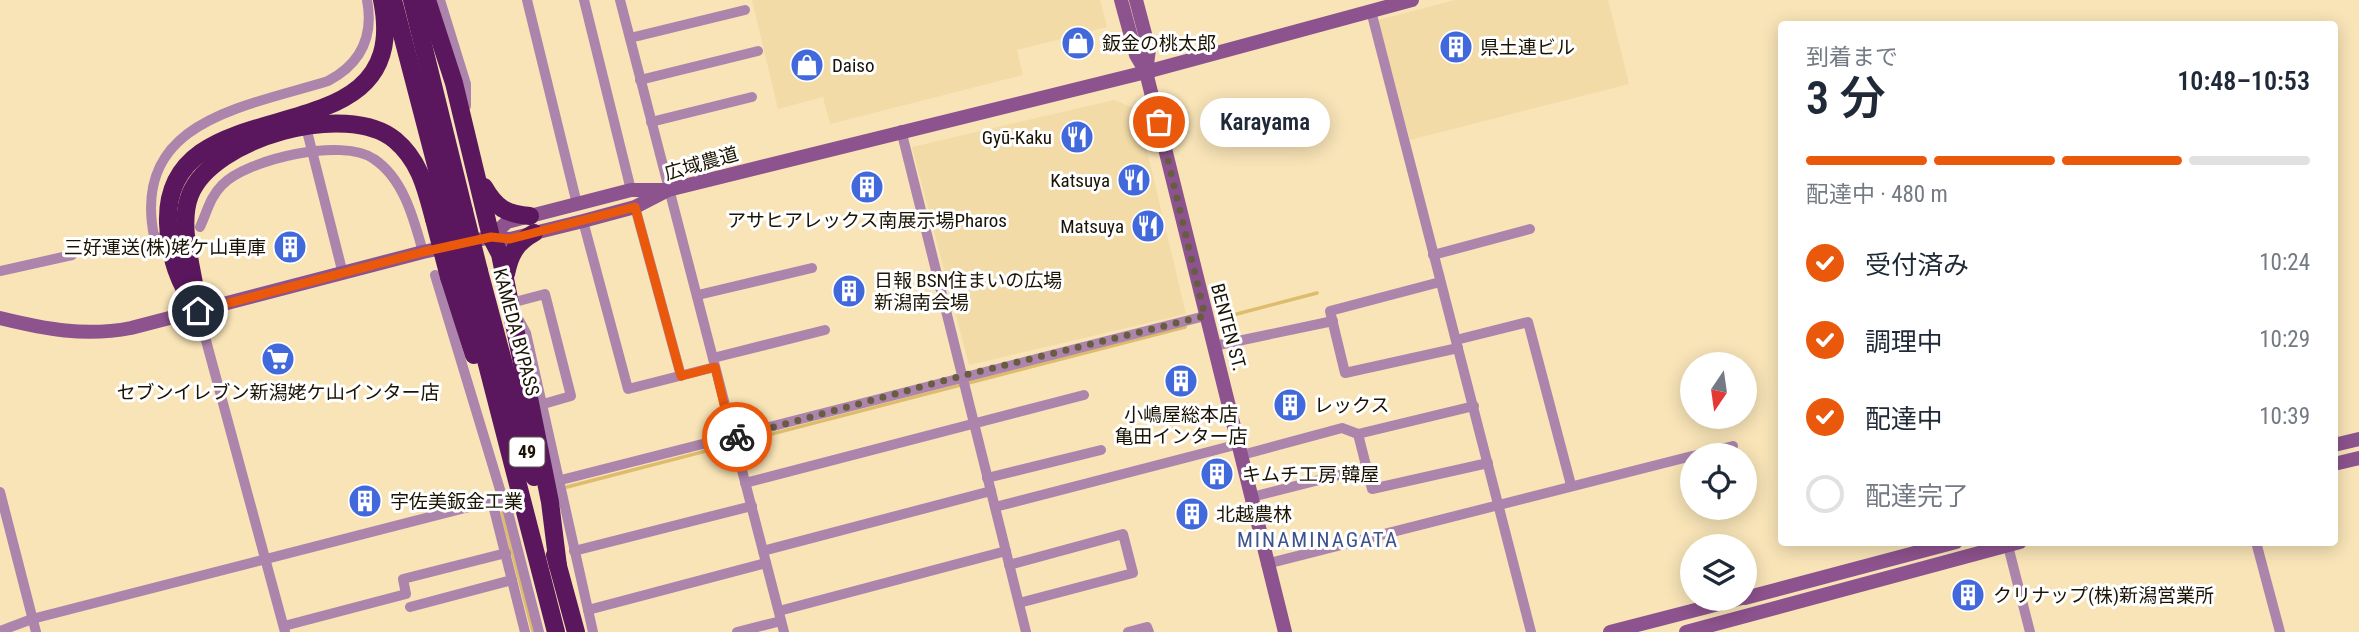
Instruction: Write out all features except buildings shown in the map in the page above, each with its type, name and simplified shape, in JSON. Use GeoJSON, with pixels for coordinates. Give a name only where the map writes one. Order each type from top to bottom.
{"type":"FeatureCollection","features":[{"type":"Feature","properties":{"kind":"highway"},"geometry":{"type":"LineString","coordinates":[[198,311],[180,286],[162,239],[171,194],[185,166],[197,153],[231,135],[321,110],[341,101],[365,82],[381,56],[386,39],[382,0]]}},
{"type":"Feature","properties":{"kind":"highway","name":"KAMEDA BYPASS"},"geometry":{"type":"LineString","coordinates":[[393,0],[449,215]]}},
{"type":"Feature","properties":{"kind":"highway","name":"KAMEDA BYPASS"},"geometry":{"type":"LineString","coordinates":[[412,0],[457,275],[505,441],[555,632]]}},
{"type":"Feature","properties":{"kind":"highway"},"geometry":{"type":"LineString","coordinates":[[427,0],[454,83],[491,237],[500,254],[550,502],[558,566]]}},
{"type":"Feature","properties":{"kind":"highway"},"geometry":{"type":"LineString","coordinates":[[198,311],[196,278],[184,218],[188,198],[196,181],[210,166],[258,139],[320,124],[342,122],[369,126],[393,138],[411,156],[449,215],[457,275]]}},
{"type":"Feature","properties":{"kind":"highway"},"geometry":{"type":"LineString","coordinates":[[475,171],[495,205],[532,225],[509,260],[505,279]]}},
{"type":"Feature","properties":{"kind":"highway","name":"KAMEDA BYPASS"},"geometry":{"type":"LineString","coordinates":[[457,275],[558,566],[576,632]]}},
{"type":"Feature","properties":{"kind":"street"},"geometry":{"type":"LineString","coordinates":[[162,239],[150,194],[157,170],[180,138],[214,116],[328,81],[356,62],[365,45],[369,26],[367,0]]}},
{"type":"Feature","properties":{"kind":"street"},"geometry":{"type":"LineString","coordinates":[[440,0],[466,84],[466,131]]}},
{"type":"Feature","properties":{"kind":"street"},"geometry":{"type":"LineString","coordinates":[[527,0],[578,204]]}},
{"type":"Feature","properties":{"kind":"street"},"geometry":{"type":"LineString","coordinates":[[584,0],[631,190]]}},
{"type":"Feature","properties":{"kind":"street"},"geometry":{"type":"LineString","coordinates":[[620,0],[784,632]]}},
{"type":"Feature","properties":{"kind":"street","name":"BENTEN ST."},"geometry":{"type":"LineString","coordinates":[[1121,0],[1136,55],[1146,72],[1285,632]]}},
{"type":"Feature","properties":{"kind":"street","name":"BENTEN ST."},"geometry":{"type":"LineString","coordinates":[[1136,0],[1149,49],[1146,72]]}},
{"type":"Feature","properties":{"kind":"street","name":"広域農道"},"geometry":{"type":"LineString","coordinates":[[0,318],[49,330],[97,334],[198,311],[423,252],[491,237],[510,239],[532,225],[583,221],[635,207],[668,190],[901,130],[1146,72],[1412,0]]}},
{"type":"Feature","properties":{"kind":"street"},"geometry":{"type":"LineString","coordinates":[[630,38],[745,10]]}},
{"type":"Feature","properties":{"kind":"street"},"geometry":{"type":"LineString","coordinates":[[1371,11],[1531,632]]}},
{"type":"Feature","properties":{"kind":"street"},"geometry":{"type":"LineString","coordinates":[[640,80],[758,51]]}},
{"type":"Feature","properties":{"kind":"street"},"geometry":{"type":"LineString","coordinates":[[296,90],[301,109]]}},
{"type":"Feature","properties":{"kind":"street"},"geometry":{"type":"LineString","coordinates":[[651,122],[752,97]]}},
{"type":"Feature","properties":{"kind":"street"},"geometry":{"type":"LineString","coordinates":[[901,130],[1026,632]]}},
{"type":"Feature","properties":{"kind":"street"},"geometry":{"type":"LineString","coordinates":[[308,135],[343,274]]}},
{"type":"Feature","properties":{"kind":"street"},"geometry":{"type":"LineString","coordinates":[[200,227],[212,197],[239,171],[262,162],[337,150],[373,157],[395,181],[411,210],[423,252]]}},
{"type":"Feature","properties":{"kind":"street"},"geometry":{"type":"LineString","coordinates":[[532,225],[578,204],[631,190],[668,190]]}},
{"type":"Feature","properties":{"kind":"street"},"geometry":{"type":"LineString","coordinates":[[635,207],[681,376]]}},
{"type":"Feature","properties":{"kind":"street"},"geometry":{"type":"LineString","coordinates":[[583,221],[628,389],[681,376],[714,362],[825,330]]}},
{"type":"Feature","properties":{"kind":"street"},"geometry":{"type":"LineString","coordinates":[[1433,255],[1530,229]]}},
{"type":"Feature","properties":{"kind":"street"},"geometry":{"type":"LineString","coordinates":[[0,271],[72,256]]}},
{"type":"Feature","properties":{"kind":"street"},"geometry":{"type":"LineString","coordinates":[[698,295],[812,268]]}},
{"type":"Feature","properties":{"kind":"street"},"geometry":{"type":"LineString","coordinates":[[457,275],[449,321],[501,493],[494,509],[526,632]]}},
{"type":"Feature","properties":{"kind":"street"},"geometry":{"type":"LineString","coordinates":[[1440,282],[1330,311],[1345,373],[1457,344],[1528,322],[1571,485]]}},
{"type":"Feature","properties":{"kind":"street"},"geometry":{"type":"LineString","coordinates":[[540,405],[571,396],[545,294],[511,303],[526,332],[540,405],[593,632]]}},
{"type":"Feature","properties":{"kind":"street"},"geometry":{"type":"LineString","coordinates":[[198,311],[285,629],[406,594],[403,579],[506,553]]}},
{"type":"Feature","properties":{"kind":"street"},"geometry":{"type":"LineString","coordinates":[[557,481],[734,442],[1205,316]]}},
{"type":"Feature","properties":{"kind":"street"},"geometry":{"type":"LineString","coordinates":[[1214,346],[1333,321]]}},
{"type":"Feature","properties":{"kind":"street"},"geometry":{"type":"LineString","coordinates":[[745,483],[1084,395]]}},
{"type":"Feature","properties":{"kind":"street"},"geometry":{"type":"LineString","coordinates":[[995,507],[1342,428],[1358,434],[1474,406]]}},
{"type":"Feature","properties":{"kind":"street"},"geometry":{"type":"LineString","coordinates":[[1358,434],[1372,489],[1488,463]]}},
{"type":"Feature","properties":{"kind":"street"},"geometry":{"type":"LineString","coordinates":[[2338,444],[2359,439]]}},
{"type":"Feature","properties":{"kind":"street"},"geometry":{"type":"LineString","coordinates":[[987,478],[1101,450]]}},
{"type":"Feature","properties":{"kind":"street"},"geometry":{"type":"LineString","coordinates":[[1266,564],[1680,458]]}},
{"type":"Feature","properties":{"kind":"street"},"geometry":{"type":"LineString","coordinates":[[2338,463],[2359,458]]}},
{"type":"Feature","properties":{"kind":"street"},"geometry":{"type":"LineString","coordinates":[[1252,498],[1367,468]]}},
{"type":"Feature","properties":{"kind":"street"},"geometry":{"type":"LineString","coordinates":[[763,551],[990,491]]}},
{"type":"Feature","properties":{"kind":"street"},"geometry":{"type":"LineString","coordinates":[[0,492],[36,632]]}},
{"type":"Feature","properties":{"kind":"street"},"geometry":{"type":"LineString","coordinates":[[0,631],[32,620],[496,500]]}},
{"type":"Feature","properties":{"kind":"street"},"geometry":{"type":"LineString","coordinates":[[496,500],[507,508],[539,632]]}},
{"type":"Feature","properties":{"kind":"street"},"geometry":{"type":"LineString","coordinates":[[574,551],[752,506]]}},
{"type":"Feature","properties":{"kind":"street"},"geometry":{"type":"LineString","coordinates":[[1009,565],[1124,534],[1133,573],[1019,603]]}},
{"type":"Feature","properties":{"kind":"street"},"geometry":{"type":"LineString","coordinates":[[1757,595],[1941,546]]}},
{"type":"Feature","properties":{"kind":"street"},"geometry":{"type":"LineString","coordinates":[[1686,632],[2001,546]]}},
{"type":"Feature","properties":{"kind":"street"},"geometry":{"type":"LineString","coordinates":[[2013,546],[2030,632]]}},
{"type":"Feature","properties":{"kind":"street"},"geometry":{"type":"LineString","coordinates":[[2257,546],[2280,632]]}},
{"type":"Feature","properties":{"kind":"street"},"geometry":{"type":"LineString","coordinates":[[737,632],[780,616],[1006,551]]}},
{"type":"Feature","properties":{"kind":"street"},"geometry":{"type":"LineString","coordinates":[[588,610],[766,563]]}},
{"type":"Feature","properties":{"kind":"street"},"geometry":{"type":"LineString","coordinates":[[410,607],[512,580]]}},
{"type":"Feature","properties":{"kind":"street"},"geometry":{"type":"LineString","coordinates":[[1610,632],[1693,611]]}},
{"type":"Feature","properties":{"kind":"street"},"geometry":{"type":"LineString","coordinates":[[1128,632],[1147,627],[1149,632]]}},
{"type":"Feature","properties":{"kind":"shaded area"},"geometry":{"type":"Polygon","coordinates":[[[752,0],[1100,0],[1107,27],[1017,50],[1023,75],[830,124],[823,97],[778,109],[752,0]]]}},
{"type":"Feature","properties":{"kind":"shaded area"},"geometry":{"type":"Polygon","coordinates":[[[1455,0],[1608,0],[1629,84],[1410,140],[1378,20],[1455,0]]]}},
{"type":"Feature","properties":{"kind":"shaded area"},"geometry":{"type":"Polygon","coordinates":[[[1114,100],[1137,109],[1186,314],[969,365],[912,147],[1114,100]]]}},
{"type":"Feature","properties":{"kind":"waterway"},"geometry":{"type":"LineString","coordinates":[[1233,315],[1317,293]]}},
{"type":"Feature","properties":{"kind":"waterway"},"geometry":{"type":"LineString","coordinates":[[567,487],[1185,327]]}},
{"type":"Feature","properties":{"kind":"waterway"},"geometry":{"type":"LineString","coordinates":[[502,513],[533,632]]}},
{"type":"Feature","properties":{"kind":"way so far"},"geometry":{"type":"LineString","coordinates":[[737,437],[961,376],[1205,316],[1159,122]]}},
{"type":"Feature","properties":{"kind":"place","name":"鈑金の桃太郎"},"geometry":{"type":"Point","coordinates":[1078,43]}},
{"type":"Feature","properties":{"kind":"place","name":"県土連ビル"},"geometry":{"type":"Point","coordinates":[1456,47]}},
{"type":"Feature","properties":{"kind":"place","name":"Daiso"},"geometry":{"type":"Point","coordinates":[807,65]}},
{"type":"Feature","properties":{"kind":"place","name":"Karayama"},"geometry":{"type":"Point","coordinates":[1159,122]}},
{"type":"Feature","properties":{"kind":"place","name":"Gyū-Kaku"},"geometry":{"type":"Point","coordinates":[1077,137]}},
{"type":"Feature","properties":{"kind":"place","name":"Katsuya"},"geometry":{"type":"Point","coordinates":[1134,180]}},
{"type":"Feature","properties":{"kind":"place","name":"アサヒアレックス南展示場Pharos"},"geometry":{"type":"Point","coordinates":[867,187]}},
{"type":"Feature","properties":{"kind":"place","name":"Matsuya"},"geometry":{"type":"Point","coordinates":[1148,226]}},
{"type":"Feature","properties":{"kind":"place","name":"三好運送(株)姥ケ山車庫"},"geometry":{"type":"Point","coordinates":[290,247]}},
{"type":"Feature","properties":{"kind":"place","name":"日報 BSN住まいの広場 新潟南会場"},"geometry":{"type":"Point","coordinates":[849,291]}},
{"type":"Feature","properties":{"kind":"place","name":"セブンイレブン新潟姥ケ山インター店"},"geometry":{"type":"Point","coordinates":[278,359]}},
{"type":"Feature","properties":{"kind":"place","name":"小嶋屋総本店 亀田インター店"},"geometry":{"type":"Point","coordinates":[1181,381]}},
{"type":"Feature","properties":{"kind":"place","name":"レックス"},"geometry":{"type":"Point","coordinates":[1290,405]}},
{"type":"Feature","properties":{"kind":"place","name":"キムチ工房 韓屋"},"geometry":{"type":"Point","coordinates":[1217,474]}},
{"type":"Feature","properties":{"kind":"place","name":"宇佐美鈑金工業"},"geometry":{"type":"Point","coordinates":[365,501]}},
{"type":"Feature","properties":{"kind":"place","name":"北越農林"},"geometry":{"type":"Point","coordinates":[1192,514]}},
{"type":"Feature","properties":{"kind":"place","name":"クリナップ(株)新潟営業所"},"geometry":{"type":"Point","coordinates":[1968,595]}},
{"type":"Feature","properties":{"kind":"district","name":"MINAMINAGATA"},"geometry":{"type":"Point","coordinates":[1318,540]}},
{"type":"Feature","properties":{"kind":"route"},"geometry":{"type":"LineString","coordinates":[[198,311],[423,252],[491,237],[510,239],[635,207],[681,376],[715,367],[732,438],[737,437]]}}]}
